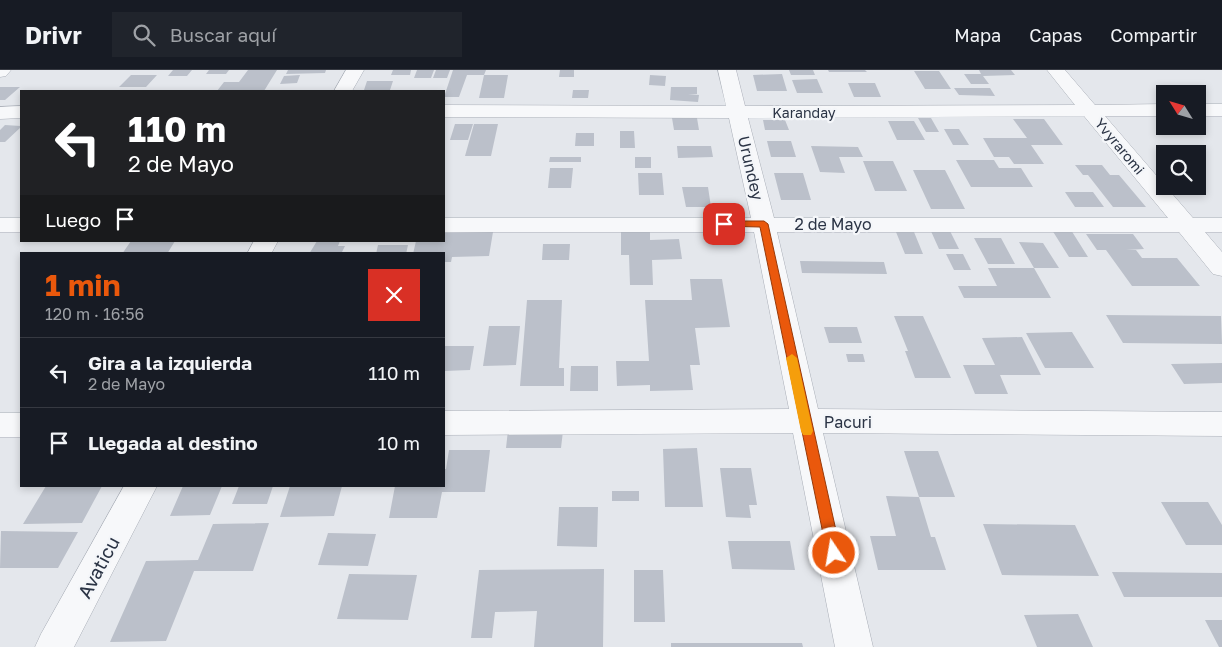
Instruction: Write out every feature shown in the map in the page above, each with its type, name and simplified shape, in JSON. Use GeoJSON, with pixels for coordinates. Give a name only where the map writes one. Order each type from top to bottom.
{"type":"FeatureCollection","features":[{"type":"Feature","properties":{"kind":"street"},"geometry":{"type":"LineString","coordinates":[[344,90],[355,70]]}},
{"type":"Feature","properties":{"kind":"street","name":"Urundey"},"geometry":{"type":"LineString","coordinates":[[727,70],[764,224],[854,647]]}},
{"type":"Feature","properties":{"kind":"street","name":"Yvyraromi"},"geometry":{"type":"LineString","coordinates":[[1056,70],[1222,268]]}},
{"type":"Feature","properties":{"kind":"street","name":"Karanday"},"geometry":{"type":"LineString","coordinates":[[445,112],[1156,110]]}},
{"type":"Feature","properties":{"kind":"street"},"geometry":{"type":"LineString","coordinates":[[1206,110],[1222,110]]}},
{"type":"Feature","properties":{"kind":"street"},"geometry":{"type":"LineString","coordinates":[[0,112],[20,112]]}},
{"type":"Feature","properties":{"kind":"street"},"geometry":{"type":"LineString","coordinates":[[0,225],[20,225]]}},
{"type":"Feature","properties":{"kind":"street","name":"2 de Mayo"},"geometry":{"type":"LineString","coordinates":[[445,225],[1222,225]]}},
{"type":"Feature","properties":{"kind":"street","name":"Pacuri"},"geometry":{"type":"LineString","coordinates":[[445,423],[805,421],[1222,424]]}},
{"type":"Feature","properties":{"kind":"street"},"geometry":{"type":"LineString","coordinates":[[0,425],[20,425]]}},
{"type":"Feature","properties":{"kind":"street","name":"Avaticu"},"geometry":{"type":"LineString","coordinates":[[54,647],[140,487]]}},
{"type":"Feature","properties":{"kind":"building"},"geometry":{"type":"Polygon","coordinates":[[[173,70],[192,70],[187,76],[168,76],[173,70]]]}},
{"type":"Feature","properties":{"kind":"building"},"geometry":{"type":"Polygon","coordinates":[[[209,70],[229,70],[226,74],[206,74],[209,70]]]}},
{"type":"Feature","properties":{"kind":"building"},"geometry":{"type":"Polygon","coordinates":[[[248,70],[277,70],[265,90],[218,90],[224,82],[239,82],[248,70]]]}},
{"type":"Feature","properties":{"kind":"building"},"geometry":{"type":"Polygon","coordinates":[[[288,70],[326,70],[325,73],[286,74],[288,70]]]}},
{"type":"Feature","properties":{"kind":"building"},"geometry":{"type":"Polygon","coordinates":[[[393,70],[411,70],[410,75],[391,75],[393,70]]]}},
{"type":"Feature","properties":{"kind":"building"},"geometry":{"type":"Polygon","coordinates":[[[417,70],[434,70],[431,78],[414,78],[417,70]]]}},
{"type":"Feature","properties":{"kind":"building"},"geometry":{"type":"Polygon","coordinates":[[[436,70],[450,70],[447,78],[433,78],[436,70]]]}},
{"type":"Feature","properties":{"kind":"building"},"geometry":{"type":"Polygon","coordinates":[[[453,70],[486,70],[484,75],[467,75],[459,97],[445,97],[453,70]]]}},
{"type":"Feature","properties":{"kind":"building"},"geometry":{"type":"Polygon","coordinates":[[[560,70],[574,70],[574,77],[559,77],[560,70]]]}},
{"type":"Feature","properties":{"kind":"building"},"geometry":{"type":"Polygon","coordinates":[[[789,70],[813,70],[815,75],[791,75],[789,70]]]}},
{"type":"Feature","properties":{"kind":"building"},"geometry":{"type":"Polygon","coordinates":[[[828,70],[865,70],[867,72],[829,72],[828,70]]]}},
{"type":"Feature","properties":{"kind":"building"},"geometry":{"type":"Polygon","coordinates":[[[979,70],[1011,70],[1015,75],[983,76],[989,84],[971,84],[964,74],[981,74],[979,70]]]}},
{"type":"Feature","properties":{"kind":"building"},"geometry":{"type":"Polygon","coordinates":[[[914,71],[939,71],[951,89],[925,89],[914,71]]]}},
{"type":"Feature","properties":{"kind":"building"},"geometry":{"type":"Polygon","coordinates":[[[782,74],[787,91],[757,91],[753,75],[782,74]]]}},
{"type":"Feature","properties":{"kind":"building"},"geometry":{"type":"Polygon","coordinates":[[[131,75],[157,75],[146,87],[119,87],[131,75]]]}},
{"type":"Feature","properties":{"kind":"building"},"geometry":{"type":"Polygon","coordinates":[[[300,75],[297,83],[280,84],[284,76],[300,75]]]}},
{"type":"Feature","properties":{"kind":"building"},"geometry":{"type":"Polygon","coordinates":[[[484,75],[508,75],[504,98],[479,98],[484,75]]]}},
{"type":"Feature","properties":{"kind":"building"},"geometry":{"type":"Polygon","coordinates":[[[650,75],[666,76],[665,86],[649,85],[650,75]]]}},
{"type":"Feature","properties":{"kind":"building"},"geometry":{"type":"Polygon","coordinates":[[[817,79],[823,93],[797,93],[792,80],[817,79]]]}},
{"type":"Feature","properties":{"kind":"building"},"geometry":{"type":"Polygon","coordinates":[[[367,81],[393,81],[390,90],[364,90],[367,81]]]}},
{"type":"Feature","properties":{"kind":"building"},"geometry":{"type":"Polygon","coordinates":[[[848,83],[875,83],[881,97],[854,97],[848,83]]]}},
{"type":"Feature","properties":{"kind":"building"},"geometry":{"type":"Polygon","coordinates":[[[0,87],[20,87],[5,100],[0,100],[0,87]]]}},
{"type":"Feature","properties":{"kind":"building"},"geometry":{"type":"Polygon","coordinates":[[[671,87],[697,87],[697,94],[688,94],[699,95],[698,102],[670,100],[671,87]]]}},
{"type":"Feature","properties":{"kind":"building"},"geometry":{"type":"Polygon","coordinates":[[[954,88],[990,88],[995,96],[959,95],[954,88]]]}},
{"type":"Feature","properties":{"kind":"building"},"geometry":{"type":"Polygon","coordinates":[[[573,90],[589,90],[588,98],[572,98],[573,90]]]}},
{"type":"Feature","properties":{"kind":"building"},"geometry":{"type":"Polygon","coordinates":[[[672,118],[697,118],[699,130],[674,130],[672,118]]]}},
{"type":"Feature","properties":{"kind":"building"},"geometry":{"type":"Polygon","coordinates":[[[918,118],[931,118],[939,132],[926,132],[918,118]]]}},
{"type":"Feature","properties":{"kind":"building"},"geometry":{"type":"Polygon","coordinates":[[[1013,119],[1044,119],[1063,145],[1031,145],[1044,164],[1014,164],[1009,157],[994,157],[983,138],[1027,138],[1013,119]]]}},
{"type":"Feature","properties":{"kind":"building"},"geometry":{"type":"Polygon","coordinates":[[[763,120],[785,120],[789,130],[765,130],[763,120]]]}},
{"type":"Feature","properties":{"kind":"building"},"geometry":{"type":"Polygon","coordinates":[[[888,121],[914,121],[925,140],[897,140],[888,121]]]}},
{"type":"Feature","properties":{"kind":"building"},"geometry":{"type":"Polygon","coordinates":[[[455,124],[473,124],[468,140],[450,140],[455,124]]]}},
{"type":"Feature","properties":{"kind":"building"},"geometry":{"type":"Polygon","coordinates":[[[474,124],[498,124],[491,156],[465,156],[474,124]]]}},
{"type":"Feature","properties":{"kind":"building"},"geometry":{"type":"Polygon","coordinates":[[[5,125],[20,126],[5,142],[0,142],[0,130],[5,125]]]}},
{"type":"Feature","properties":{"kind":"building"},"geometry":{"type":"Polygon","coordinates":[[[944,129],[959,129],[969,145],[953,145],[944,129]]]}},
{"type":"Feature","properties":{"kind":"building"},"geometry":{"type":"Polygon","coordinates":[[[620,131],[634,131],[635,148],[620,148],[620,131]]]}},
{"type":"Feature","properties":{"kind":"building"},"geometry":{"type":"Polygon","coordinates":[[[576,133],[594,133],[594,146],[575,146],[576,133]]]}},
{"type":"Feature","properties":{"kind":"building"},"geometry":{"type":"Polygon","coordinates":[[[767,141],[791,141],[796,157],[771,157],[767,141]]]}},
{"type":"Feature","properties":{"kind":"building"},"geometry":{"type":"Polygon","coordinates":[[[677,146],[711,146],[713,157],[678,158],[677,146]]]}},
{"type":"Feature","properties":{"kind":"building"},"geometry":{"type":"Polygon","coordinates":[[[811,146],[858,147],[863,157],[839,157],[845,173],[820,172],[811,146]]]}},
{"type":"Feature","properties":{"kind":"building"},"geometry":{"type":"Polygon","coordinates":[[[550,157],[581,157],[581,162],[549,162],[550,157]]]}},
{"type":"Feature","properties":{"kind":"building"},"geometry":{"type":"Polygon","coordinates":[[[635,157],[651,157],[651,168],[635,168],[635,157]]]}},
{"type":"Feature","properties":{"kind":"building"},"geometry":{"type":"Polygon","coordinates":[[[956,160],[994,160],[999,168],[1021,168],[1033,187],[971,187],[956,160]]]}},
{"type":"Feature","properties":{"kind":"building"},"geometry":{"type":"Polygon","coordinates":[[[863,161],[893,161],[907,191],[875,191],[863,161]]]}},
{"type":"Feature","properties":{"kind":"building"},"geometry":{"type":"Polygon","coordinates":[[[1075,165],[1102,165],[1110,175],[1119,175],[1146,207],[1113,207],[1088,175],[1083,175],[1075,165]]]}},
{"type":"Feature","properties":{"kind":"building"},"geometry":{"type":"Polygon","coordinates":[[[550,168],[573,168],[571,188],[548,188],[550,168]]]}},
{"type":"Feature","properties":{"kind":"building"},"geometry":{"type":"Polygon","coordinates":[[[913,170],[945,170],[965,209],[931,209],[913,170]]]}},
{"type":"Feature","properties":{"kind":"building"},"geometry":{"type":"Polygon","coordinates":[[[638,173],[662,173],[664,195],[639,195],[638,173]]]}},
{"type":"Feature","properties":{"kind":"building"},"geometry":{"type":"Polygon","coordinates":[[[774,173],[803,173],[811,200],[781,200],[774,173]]]}},
{"type":"Feature","properties":{"kind":"building"},"geometry":{"type":"Polygon","coordinates":[[[682,187],[708,187],[711,207],[686,207],[682,187]]]}},
{"type":"Feature","properties":{"kind":"building"},"geometry":{"type":"Polygon","coordinates":[[[1065,192],[1093,192],[1104,207],[1075,207],[1065,192]]]}},
{"type":"Feature","properties":{"kind":"building"},"geometry":{"type":"Polygon","coordinates":[[[650,229],[650,240],[679,239],[682,259],[652,260],[653,285],[630,285],[629,255],[621,255],[621,230],[650,229]]]}},
{"type":"Feature","properties":{"kind":"building"},"geometry":{"type":"Polygon","coordinates":[[[930,229],[949,229],[959,249],[939,249],[930,229]]]}},
{"type":"Feature","properties":{"kind":"building"},"geometry":{"type":"Polygon","coordinates":[[[1052,230],[1071,230],[1088,257],[1069,257],[1052,230]]]}},
{"type":"Feature","properties":{"kind":"building"},"geometry":{"type":"Polygon","coordinates":[[[493,232],[489,256],[452,257],[451,262],[445,262],[445,252],[413,252],[416,242],[445,242],[445,233],[493,232]]]}},
{"type":"Feature","properties":{"kind":"building"},"geometry":{"type":"Polygon","coordinates":[[[896,232],[914,232],[923,254],[905,254],[896,232]]]}},
{"type":"Feature","properties":{"kind":"building"},"geometry":{"type":"Polygon","coordinates":[[[1086,234],[1133,234],[1144,249],[1126,250],[1136,250],[1142,258],[1177,258],[1200,286],[1132,286],[1106,250],[1097,250],[1086,234]]]}},
{"type":"Feature","properties":{"kind":"building"},"geometry":{"type":"Polygon","coordinates":[[[974,238],[1001,238],[1015,264],[988,264],[974,238]]]}},
{"type":"Feature","properties":{"kind":"building"},"geometry":{"type":"Polygon","coordinates":[[[130,242],[174,242],[168,252],[123,252],[130,242]]]}},
{"type":"Feature","properties":{"kind":"building"},"geometry":{"type":"Polygon","coordinates":[[[316,242],[340,242],[338,246],[345,246],[342,252],[310,252],[316,242]]]}},
{"type":"Feature","properties":{"kind":"building"},"geometry":{"type":"Polygon","coordinates":[[[1019,242],[1043,243],[1059,268],[1034,268],[1019,242]]]}},
{"type":"Feature","properties":{"kind":"building"},"geometry":{"type":"Polygon","coordinates":[[[543,244],[570,244],[569,260],[542,260],[543,244]]]}},
{"type":"Feature","properties":{"kind":"building"},"geometry":{"type":"Polygon","coordinates":[[[378,245],[408,245],[406,252],[376,252],[378,245]]]}},
{"type":"Feature","properties":{"kind":"building"},"geometry":{"type":"Polygon","coordinates":[[[946,254],[963,254],[971,270],[954,270],[946,254]]]}},
{"type":"Feature","properties":{"kind":"building"},"geometry":{"type":"Polygon","coordinates":[[[800,261],[884,262],[887,274],[802,273],[800,261]]]}},
{"type":"Feature","properties":{"kind":"building"},"geometry":{"type":"Polygon","coordinates":[[[988,268],[1034,268],[1051,298],[964,298],[958,286],[997,286],[988,268]]]}},
{"type":"Feature","properties":{"kind":"building"},"geometry":{"type":"Polygon","coordinates":[[[690,279],[722,279],[730,327],[695,328],[700,365],[690,365],[693,390],[650,391],[650,385],[617,386],[616,361],[649,361],[645,300],[692,300],[690,279]]]}},
{"type":"Feature","properties":{"kind":"building"},"geometry":{"type":"Polygon","coordinates":[[[527,300],[562,300],[559,368],[564,368],[564,386],[520,386],[527,300]]]}},
{"type":"Feature","properties":{"kind":"building"},"geometry":{"type":"Polygon","coordinates":[[[1106,315],[1221,316],[1222,344],[1123,343],[1106,315]]]}},
{"type":"Feature","properties":{"kind":"building"},"geometry":{"type":"Polygon","coordinates":[[[894,316],[923,316],[951,378],[915,378],[905,351],[908,351],[894,316]]]}},
{"type":"Feature","properties":{"kind":"building"},"geometry":{"type":"Polygon","coordinates":[[[489,326],[520,326],[516,365],[483,366],[489,326]]]}},
{"type":"Feature","properties":{"kind":"building"},"geometry":{"type":"Polygon","coordinates":[[[824,327],[857,327],[862,343],[829,343],[824,327]]]}},
{"type":"Feature","properties":{"kind":"building"},"geometry":{"type":"Polygon","coordinates":[[[1072,332],[1094,368],[1045,368],[1026,333],[1072,332]]]}},
{"type":"Feature","properties":{"kind":"building"},"geometry":{"type":"Polygon","coordinates":[[[1022,337],[1041,375],[1000,375],[1008,394],[975,394],[963,365],[995,365],[982,338],[1022,337]]]}},
{"type":"Feature","properties":{"kind":"building"},"geometry":{"type":"Polygon","coordinates":[[[445,346],[474,346],[470,370],[445,371],[445,346]]]}},
{"type":"Feature","properties":{"kind":"building"},"geometry":{"type":"Polygon","coordinates":[[[846,354],[863,354],[865,362],[848,362],[846,354]]]}},
{"type":"Feature","properties":{"kind":"building"},"geometry":{"type":"Polygon","coordinates":[[[1222,363],[1222,383],[1184,384],[1171,364],[1222,363]]]}},
{"type":"Feature","properties":{"kind":"building"},"geometry":{"type":"Polygon","coordinates":[[[571,366],[598,366],[598,391],[570,391],[571,366]]]}},
{"type":"Feature","properties":{"kind":"building"},"geometry":{"type":"Polygon","coordinates":[[[508,430],[563,431],[561,448],[506,448],[508,430]]]}},
{"type":"Feature","properties":{"kind":"building"},"geometry":{"type":"Polygon","coordinates":[[[697,448],[703,507],[665,507],[663,449],[697,448]]]}},
{"type":"Feature","properties":{"kind":"building"},"geometry":{"type":"Polygon","coordinates":[[[449,450],[490,450],[485,492],[442,492],[437,518],[389,518],[395,487],[445,487],[449,450]]]}},
{"type":"Feature","properties":{"kind":"building"},"geometry":{"type":"Polygon","coordinates":[[[904,451],[938,451],[955,497],[919,497],[904,451]]]}},
{"type":"Feature","properties":{"kind":"building"},"geometry":{"type":"Polygon","coordinates":[[[720,468],[751,468],[757,505],[749,505],[751,518],[726,517],[720,468]]]}},
{"type":"Feature","properties":{"kind":"building"},"geometry":{"type":"Polygon","coordinates":[[[45,487],[101,487],[82,523],[23,524],[45,487]]]}},
{"type":"Feature","properties":{"kind":"building"},"geometry":{"type":"Polygon","coordinates":[[[183,487],[222,487],[210,515],[170,516],[183,487]]]}},
{"type":"Feature","properties":{"kind":"building"},"geometry":{"type":"Polygon","coordinates":[[[239,487],[273,487],[267,504],[232,504],[239,487]]]}},
{"type":"Feature","properties":{"kind":"building"},"geometry":{"type":"Polygon","coordinates":[[[290,487],[342,487],[334,516],[280,517],[290,487]]]}},
{"type":"Feature","properties":{"kind":"building"},"geometry":{"type":"Polygon","coordinates":[[[612,491],[639,491],[639,501],[612,501],[612,491]]]}},
{"type":"Feature","properties":{"kind":"building"},"geometry":{"type":"Polygon","coordinates":[[[886,496],[919,497],[931,537],[935,537],[946,570],[878,570],[870,536],[896,536],[886,496]]]}},
{"type":"Feature","properties":{"kind":"building"},"geometry":{"type":"Polygon","coordinates":[[[1161,502],[1208,502],[1222,525],[1222,545],[1186,545],[1161,502]]]}},
{"type":"Feature","properties":{"kind":"building"},"geometry":{"type":"Polygon","coordinates":[[[559,507],[598,507],[597,547],[557,546],[559,507]]]}},
{"type":"Feature","properties":{"kind":"building"},"geometry":{"type":"Polygon","coordinates":[[[269,523],[253,571],[194,571],[166,641],[110,642],[146,561],[198,560],[213,524],[269,523]]]}},
{"type":"Feature","properties":{"kind":"building"},"geometry":{"type":"Polygon","coordinates":[[[983,524],[1075,525],[1099,576],[1002,575],[983,524]]]}},
{"type":"Feature","properties":{"kind":"building"},"geometry":{"type":"Polygon","coordinates":[[[1,531],[78,532],[58,568],[0,568],[1,531]]]}},
{"type":"Feature","properties":{"kind":"building"},"geometry":{"type":"Polygon","coordinates":[[[328,533],[376,534],[368,566],[318,565],[328,533]]]}},
{"type":"Feature","properties":{"kind":"building"},"geometry":{"type":"Polygon","coordinates":[[[728,541],[790,541],[795,570],[732,569],[728,541]]]}},
{"type":"Feature","properties":{"kind":"building"},"geometry":{"type":"Polygon","coordinates":[[[604,569],[603,647],[534,647],[537,611],[495,612],[492,638],[471,638],[479,570],[604,569]]]}},
{"type":"Feature","properties":{"kind":"building"},"geometry":{"type":"Polygon","coordinates":[[[634,570],[663,570],[665,622],[634,622],[634,570]]]}},
{"type":"Feature","properties":{"kind":"building"},"geometry":{"type":"Polygon","coordinates":[[[1112,572],[1222,573],[1222,597],[1124,597],[1112,572]]]}},
{"type":"Feature","properties":{"kind":"building"},"geometry":{"type":"Polygon","coordinates":[[[349,574],[417,575],[408,620],[337,619],[349,574]]]}},
{"type":"Feature","properties":{"kind":"building"},"geometry":{"type":"Polygon","coordinates":[[[1078,614],[1093,647],[1037,647],[1024,615],[1078,614]]]}},
{"type":"Feature","properties":{"kind":"building"},"geometry":{"type":"Polygon","coordinates":[[[1205,620],[1222,620],[1222,647],[1219,647],[1205,620]]]}},
{"type":"Feature","properties":{"kind":"building"},"geometry":{"type":"Polygon","coordinates":[[[671,643],[802,643],[803,647],[671,647],[671,643]]]}},
{"type":"Feature","properties":{"kind":"slow traffic"},"geometry":{"type":"LineString","coordinates":[[792,358],[807,431]]}},
{"type":"Feature","properties":{"kind":"route"},"geometry":{"type":"LineString","coordinates":[[724,224],[764,224],[834,553]]}}]}
